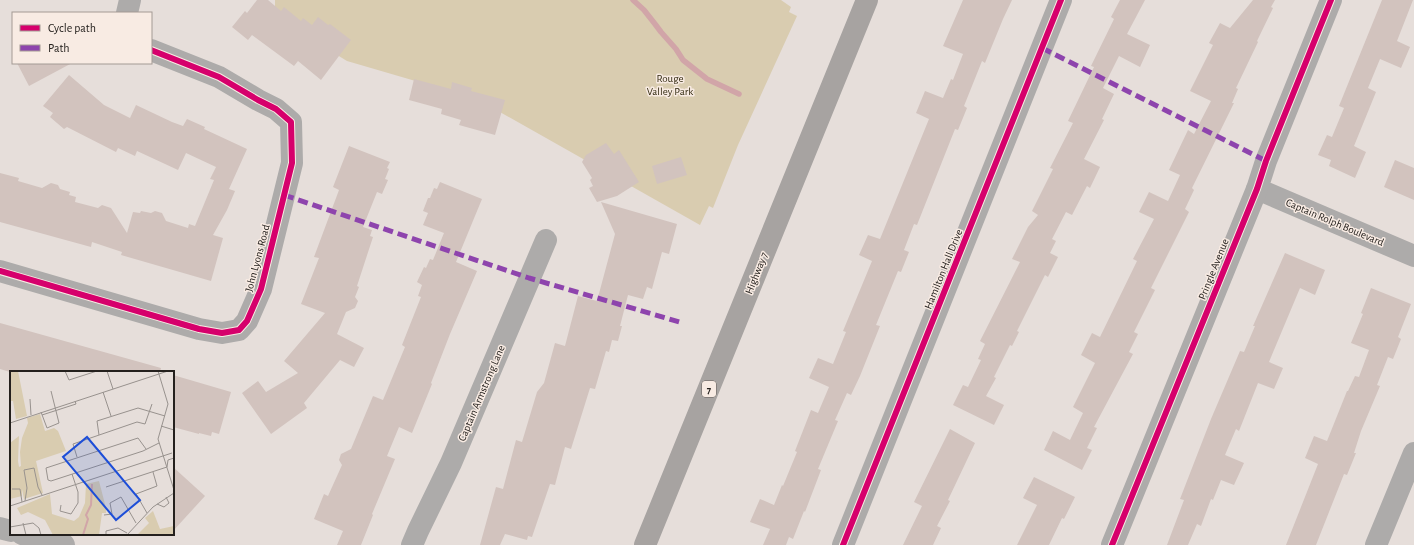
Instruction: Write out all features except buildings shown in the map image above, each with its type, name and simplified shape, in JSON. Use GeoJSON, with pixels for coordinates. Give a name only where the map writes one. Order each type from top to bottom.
{"type":"FeatureCollection","features":[{"type":"Feature","properties":{"kind":"main road","name":"Highway 7"},"geometry":{"type":"LineString","coordinates":[[645,545],[867,0]]}},
{"type":"Feature","properties":{"kind":"street"},"geometry":{"type":"LineString","coordinates":[[127,12],[130,0]]}},
{"type":"Feature","properties":{"kind":"street","name":"Hamilton Hall Drive"},"geometry":{"type":"LineString","coordinates":[[843,545],[1061,0]]}},
{"type":"Feature","properties":{"kind":"street","name":"Pringle Avenue"},"geometry":{"type":"LineString","coordinates":[[1112,545],[1257,188],[1266,161],[1331,0]]}},
{"type":"Feature","properties":{"kind":"street","name":"John Lyons Road"},"geometry":{"type":"LineString","coordinates":[[0,271],[214,332],[222,333],[239,330],[247,321],[260,289],[292,163],[291,122],[276,109],[219,77],[152,50]]}},
{"type":"Feature","properties":{"kind":"street","name":"Captain Rolph Boulevard"},"geometry":{"type":"LineString","coordinates":[[1257,188],[1414,256]]}},
{"type":"Feature","properties":{"kind":"street","name":"Captain Armstrong Lane"},"geometry":{"type":"LineString","coordinates":[[412,545],[451,463],[546,240]]}},
{"type":"Feature","properties":{"kind":"street"},"geometry":{"type":"LineString","coordinates":[[1376,545],[1414,453]]}},
{"type":"Feature","properties":{"kind":"street"},"geometry":{"type":"LineString","coordinates":[[0,528],[10,531]]}},
{"type":"Feature","properties":{"kind":"street"},"geometry":{"type":"LineString","coordinates":[[26,535],[64,545]]}},
{"type":"Feature","properties":{"kind":"green space","name":"Rouge Valley Park"},"geometry":{"type":"Polygon","coordinates":[[[275,0],[781,0],[791,7],[789,12],[797,16],[738,145],[713,208],[709,206],[700,225],[477,99],[347,61],[334,53],[275,8],[275,0]]]}},
{"type":"Feature","properties":{"kind":"waterway"},"geometry":{"type":"LineString","coordinates":[[633,0],[644,10],[676,49],[683,60],[707,79],[739,94]]}},
{"type":"Feature","properties":{"kind":"marked path"},"geometry":{"type":"LineString","coordinates":[[1042,48],[1266,161]]}},
{"type":"Feature","properties":{"kind":"marked path"},"geometry":{"type":"LineString","coordinates":[[284,195],[529,278],[683,323]]}},
{"type":"Feature","properties":{"kind":"cycle path"},"geometry":{"type":"LineString","coordinates":[[843,545],[1061,0]]}},
{"type":"Feature","properties":{"kind":"cycle path"},"geometry":{"type":"LineString","coordinates":[[1112,545],[1257,189],[1266,161],[1331,0]]}},
{"type":"Feature","properties":{"kind":"cycle path"},"geometry":{"type":"LineString","coordinates":[[0,271],[199,329],[222,333],[239,330],[247,321],[261,289],[292,163],[291,122],[276,109],[219,77],[152,50]]}}]}
